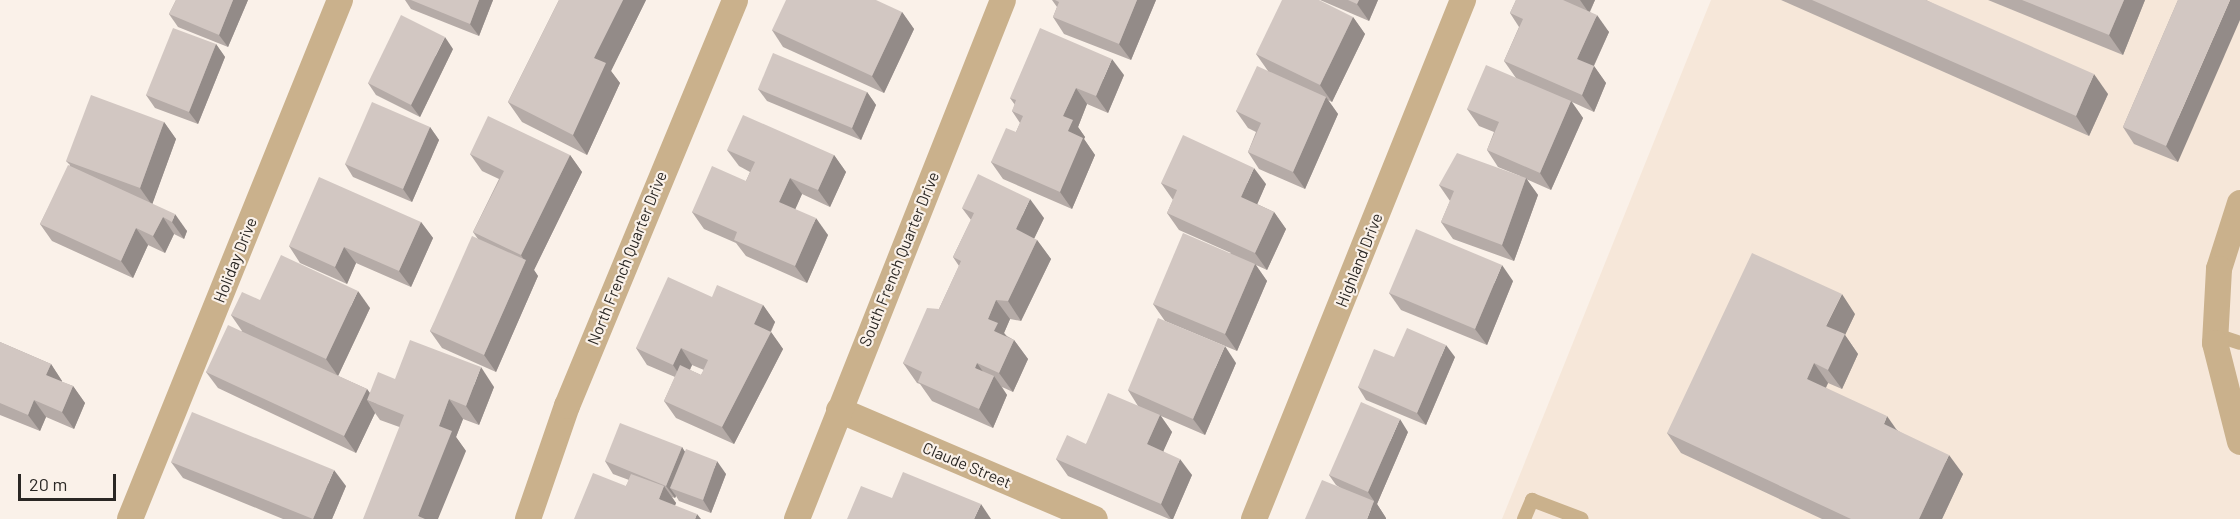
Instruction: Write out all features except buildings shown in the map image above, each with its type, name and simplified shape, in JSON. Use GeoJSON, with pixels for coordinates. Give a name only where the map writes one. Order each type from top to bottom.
{"type":"FeatureCollection","features":[{"type":"Feature","properties":{"kind":"street","name":"Holiday Drive"},"geometry":{"type":"LineString","coordinates":[[130,519],[340,0]]}},
{"type":"Feature","properties":{"kind":"street","name":"North French Quarter Drive"},"geometry":{"type":"LineString","coordinates":[[528,519],[571,395],[735,0]]}},
{"type":"Feature","properties":{"kind":"street","name":"South French Quarter Drive"},"geometry":{"type":"LineString","coordinates":[[797,519],[1004,0]]}},
{"type":"Feature","properties":{"kind":"street","name":"Highland Drive"},"geometry":{"type":"LineString","coordinates":[[1254,519],[1463,0]]}},
{"type":"Feature","properties":{"kind":"street"},"geometry":{"type":"LineString","coordinates":[[2240,203],[2219,270],[2216,335],[2240,442]]}},
{"type":"Feature","properties":{"kind":"street","name":"Claude Street"},"geometry":{"type":"LineString","coordinates":[[839,410],[1095,519]]}},
{"type":"Feature","properties":{"kind":"lane"},"geometry":{"type":"LineString","coordinates":[[2216,335],[2240,343]]}},
{"type":"Feature","properties":{"kind":"lane"},"geometry":{"type":"LineString","coordinates":[[1524,519],[1532,500],[1582,519]]}},
{"type":"Feature","properties":{"kind":"shaded area"},"geometry":{"type":"Polygon","coordinates":[[[1711,0],[2240,0],[2240,519],[1502,519],[1711,0]]]}}]}
